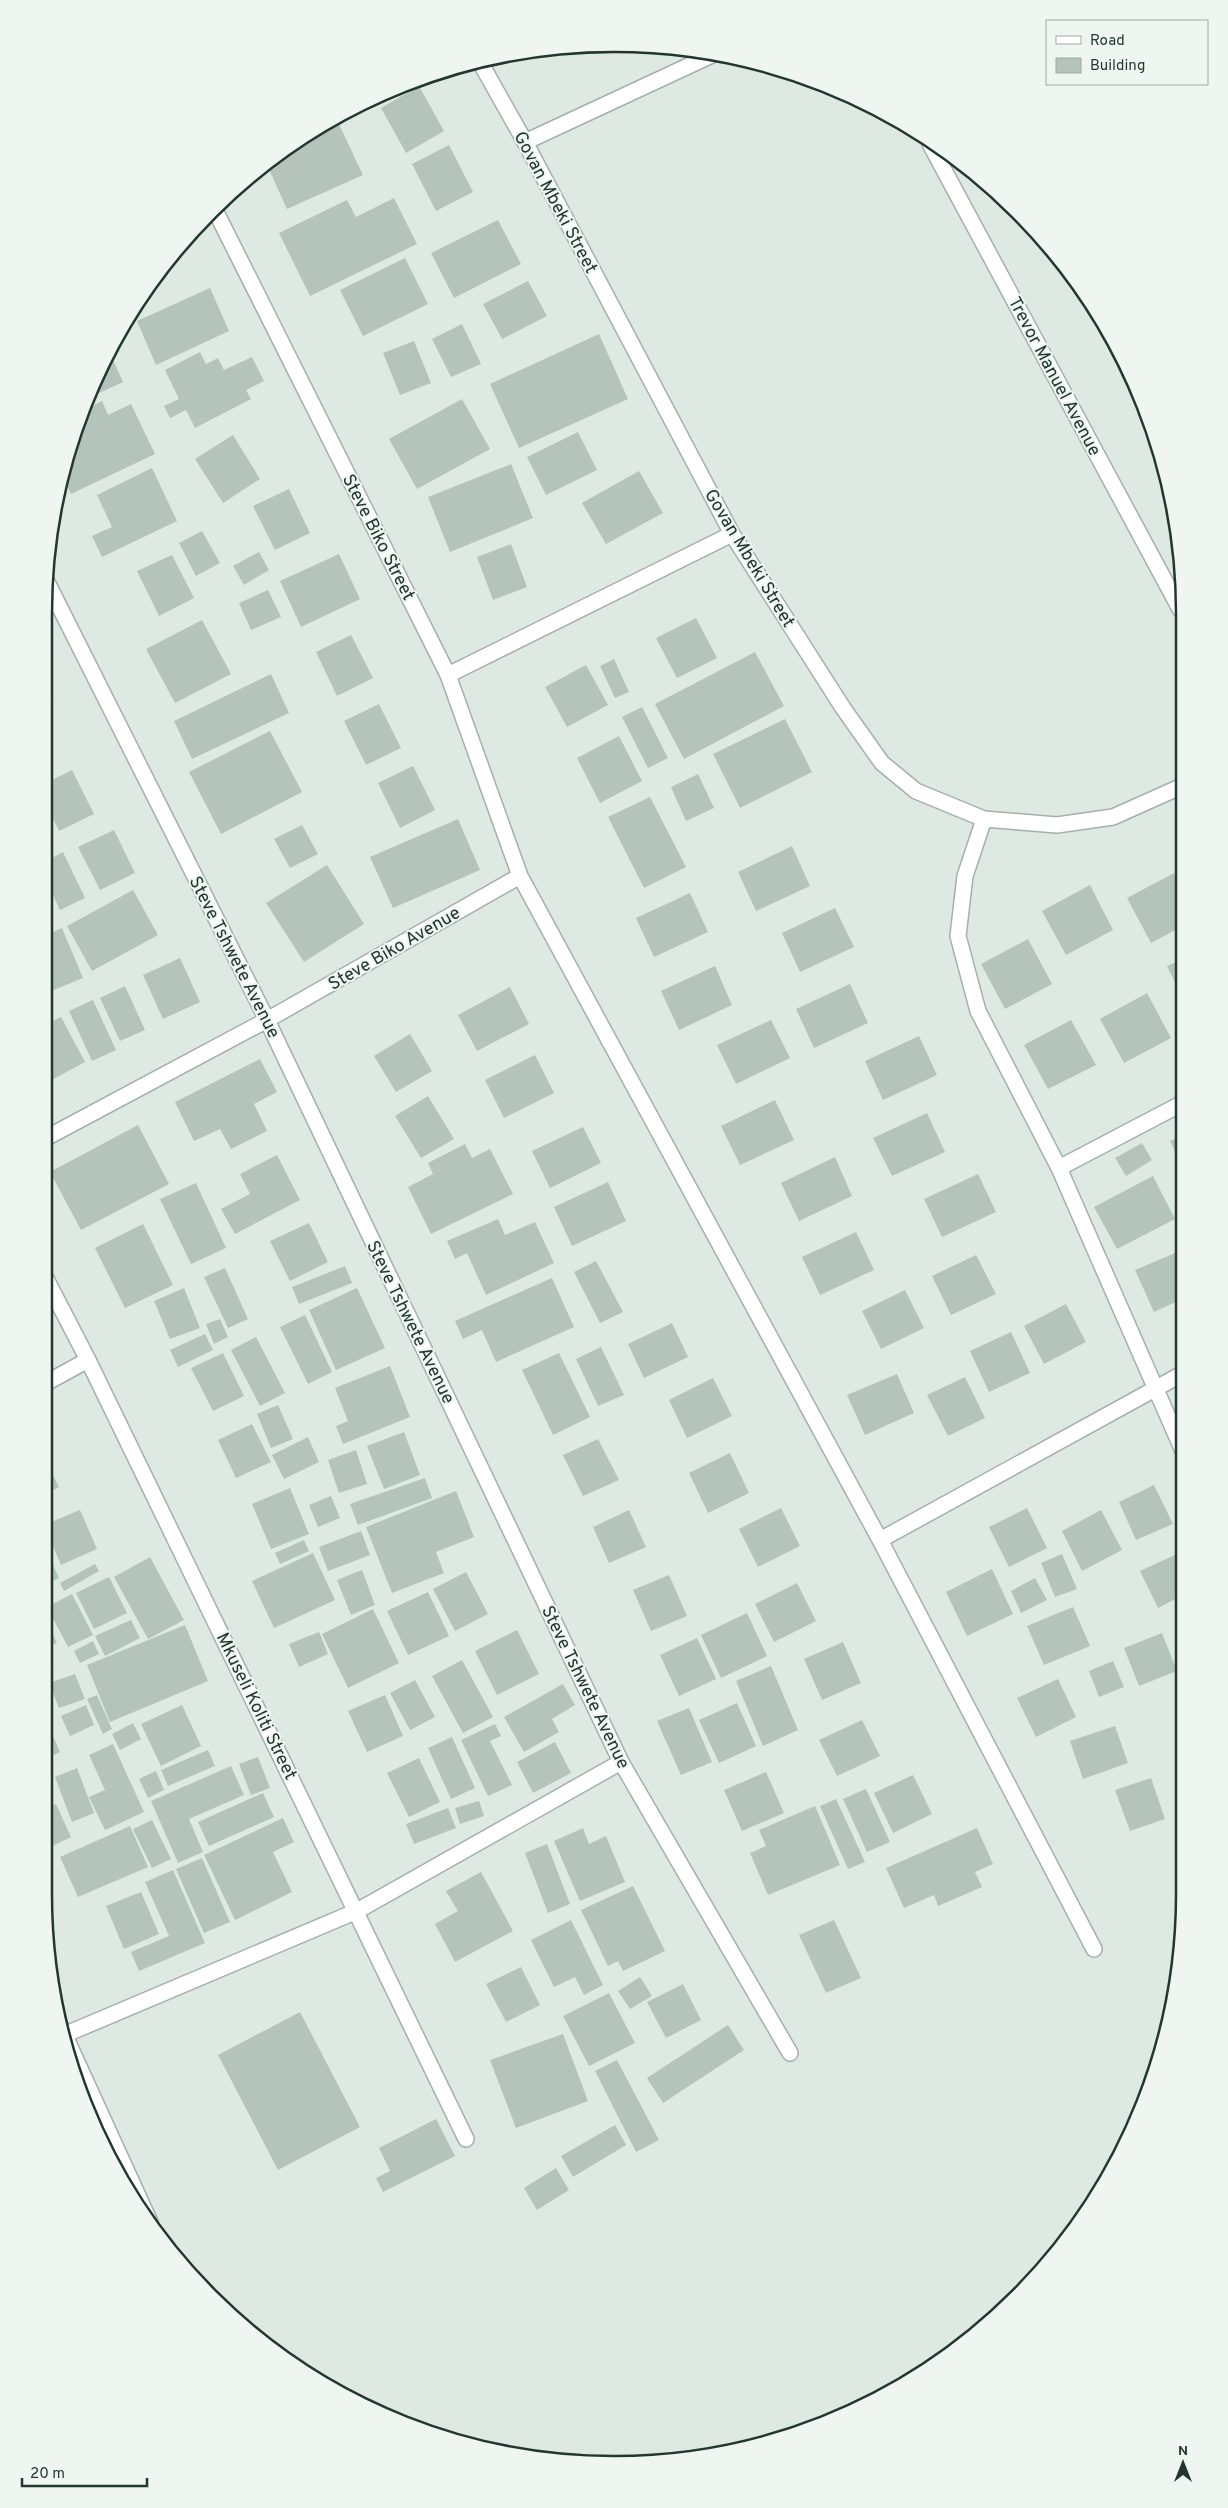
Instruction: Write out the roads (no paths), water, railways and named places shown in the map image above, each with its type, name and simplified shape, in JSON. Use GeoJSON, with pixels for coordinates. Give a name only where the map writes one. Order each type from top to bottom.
{"type":"FeatureCollection","features":[{"type":"Feature","properties":{"kind":"street"},"geometry":{"type":"LineString","coordinates":[[525,142],[702,59]]}},
{"type":"Feature","properties":{"kind":"street","name":"Govan Mbeki Street"},"geometry":{"type":"LineString","coordinates":[[484,68],[525,142],[732,534],[843,708],[882,763],[916,791],[984,819],[1056,825],[1113,817],[1176,789]]}},
{"type":"Feature","properties":{"kind":"street","name":"Trevor Manuel Avenue"},"geometry":{"type":"LineString","coordinates":[[935,154],[1175,600]]}},
{"type":"Feature","properties":{"kind":"street","name":"Steve Biko Street"},"geometry":{"type":"LineString","coordinates":[[218,216],[448,675],[520,876],[880,1540],[1094,1949]]}},
{"type":"Feature","properties":{"kind":"street"},"geometry":{"type":"LineString","coordinates":[[448,675],[732,534]]}},
{"type":"Feature","properties":{"kind":"street","name":"Steve Tshwete Avenue"},"geometry":{"type":"LineString","coordinates":[[53,594],[267,1020],[621,1762],[790,2053]]}},
{"type":"Feature","properties":{"kind":"street"},"geometry":{"type":"LineString","coordinates":[[984,819],[965,876],[958,936],[978,1011],[1059,1168],[1176,1436]]}},
{"type":"Feature","properties":{"kind":"street","name":"Steve Biko Avenue"},"geometry":{"type":"LineString","coordinates":[[52,1135],[267,1020],[520,876]]}},
{"type":"Feature","properties":{"kind":"street"},"geometry":{"type":"LineString","coordinates":[[1059,1168],[1176,1107]]}},
{"type":"Feature","properties":{"kind":"street","name":"Mkuseli Koliti Street"},"geometry":{"type":"LineString","coordinates":[[52,1290],[88,1360],[357,1911],[466,2139]]}},
{"type":"Feature","properties":{"kind":"street"},"geometry":{"type":"LineString","coordinates":[[52,1380],[88,1360]]}},
{"type":"Feature","properties":{"kind":"street"},"geometry":{"type":"LineString","coordinates":[[880,1540],[1176,1377]]}},
{"type":"Feature","properties":{"kind":"street"},"geometry":{"type":"LineString","coordinates":[[69,2028],[357,1911],[621,1762]]}},
{"type":"Feature","properties":{"kind":"street"},"geometry":{"type":"LineString","coordinates":[[81,2071],[130,2179]]}}]}
